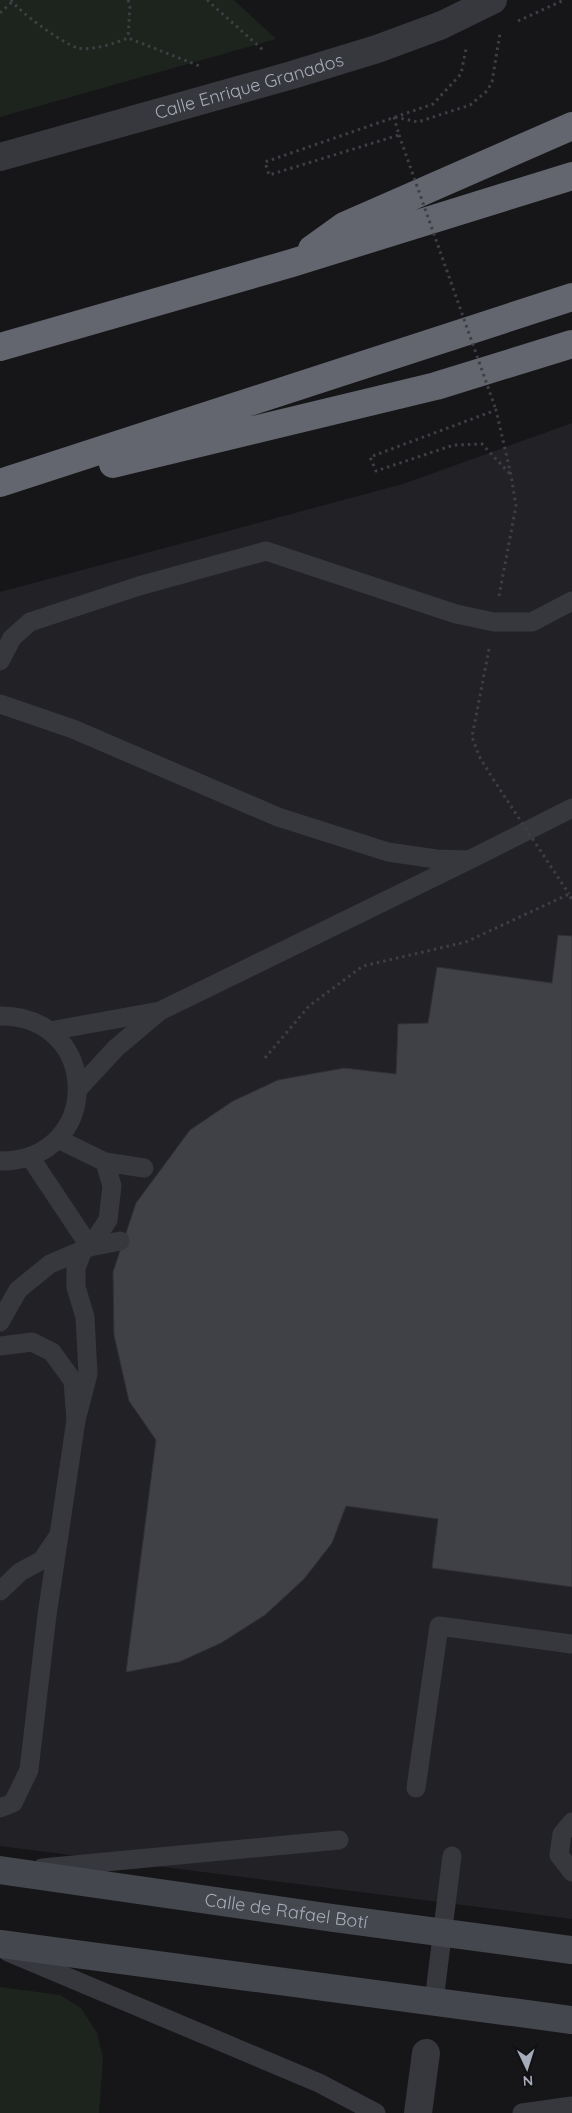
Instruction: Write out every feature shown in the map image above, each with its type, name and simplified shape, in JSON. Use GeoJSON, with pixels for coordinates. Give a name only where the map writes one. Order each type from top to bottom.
{"type":"FeatureCollection","features":[{"type":"Feature","properties":{"kind":"highway"},"geometry":{"type":"LineString","coordinates":[[547,136],[572,122]]}},
{"type":"Feature","properties":{"kind":"highway"},"geometry":{"type":"LineString","coordinates":[[292,263],[344,226],[572,126]]}},
{"type":"Feature","properties":{"kind":"highway"},"geometry":{"type":"LineString","coordinates":[[0,347],[292,263],[572,176]]}},
{"type":"Feature","properties":{"kind":"highway"},"geometry":{"type":"LineString","coordinates":[[0,483],[572,297]]}},
{"type":"Feature","properties":{"kind":"highway"},"geometry":{"type":"LineString","coordinates":[[0,491],[436,386],[572,344]]}},
{"type":"Feature","properties":{"kind":"street","name":"Calle Enrique Granados"},"geometry":{"type":"LineString","coordinates":[[0,157],[292,75],[377,49],[442,25],[493,0]]}},
{"type":"Feature","properties":{"kind":"street","name":"Calle de Rafael Botí"},"geometry":{"type":"LineString","coordinates":[[5,1870],[572,1950]]}},
{"type":"Feature","properties":{"kind":"street"},"geometry":{"type":"LineString","coordinates":[[0,1944],[572,2020]]}},
{"type":"Feature","properties":{"kind":"street"},"geometry":{"type":"LineString","coordinates":[[418,2113],[426,2053]]}},
{"type":"Feature","properties":{"kind":"lane"},"geometry":{"type":"LineString","coordinates":[[0,661],[12,638],[30,622],[139,586],[266,551],[456,614],[494,622],[532,622],[572,600]]}},
{"type":"Feature","properties":{"kind":"lane"},"geometry":{"type":"LineString","coordinates":[[0,704],[73,729],[278,817],[388,852],[436,859],[469,860]]}},
{"type":"Feature","properties":{"kind":"lane"},"geometry":{"type":"LineString","coordinates":[[78,1089],[116,1048],[160,1010],[572,808]]}},
{"type":"Feature","properties":{"kind":"lane"},"geometry":{"type":"LineString","coordinates":[[50,1031],[160,1010]]}},
{"type":"Feature","properties":{"kind":"lane"},"geometry":{"type":"LineString","coordinates":[[0,1015],[35,1023],[50,1031],[66,1047],[75,1067],[78,1089],[76,1107],[69,1124],[58,1139],[45,1150],[30,1157],[14,1161],[0,1161]]}},
{"type":"Feature","properties":{"kind":"lane"},"geometry":{"type":"LineString","coordinates":[[58,1139],[105,1162],[144,1168]]}},
{"type":"Feature","properties":{"kind":"lane"},"geometry":{"type":"LineString","coordinates":[[30,1157],[86,1248]]}},
{"type":"Feature","properties":{"kind":"lane"},"geometry":{"type":"LineString","coordinates":[[0,1808],[13,1803],[29,1770],[47,1615],[76,1420],[88,1374],[85,1317],[76,1287],[76,1268],[86,1248],[108,1220],[112,1186],[105,1162]]}},
{"type":"Feature","properties":{"kind":"lane"},"geometry":{"type":"LineString","coordinates":[[0,1322],[18,1290],[50,1264],[86,1248],[120,1241]]}},
{"type":"Feature","properties":{"kind":"lane"},"geometry":{"type":"LineString","coordinates":[[0,1346],[32,1342],[52,1352],[73,1381],[76,1420]]}},
{"type":"Feature","properties":{"kind":"lane"},"geometry":{"type":"LineString","coordinates":[[0,1591],[20,1572],[42,1560],[59,1535]]}},
{"type":"Feature","properties":{"kind":"lane"},"geometry":{"type":"LineString","coordinates":[[416,1788],[439,1626],[572,1644]]}},
{"type":"Feature","properties":{"kind":"lane"},"geometry":{"type":"LineString","coordinates":[[572,1822],[562,1834],[559,1856],[572,1872]]}},
{"type":"Feature","properties":{"kind":"lane"},"geometry":{"type":"LineString","coordinates":[[5,1870],[339,1840]]}},
{"type":"Feature","properties":{"kind":"lane"},"geometry":{"type":"LineString","coordinates":[[434,2001],[452,1856]]}},
{"type":"Feature","properties":{"kind":"lane"},"geometry":{"type":"LineString","coordinates":[[0,1948],[319,2083],[376,2113]]}},
{"type":"Feature","properties":{"kind":"lane"},"geometry":{"type":"LineString","coordinates":[[522,2113],[572,2106]]}},
{"type":"Feature","properties":{"kind":"path"},"geometry":{"type":"LineString","coordinates":[[128,0],[130,6],[128,38]]}},
{"type":"Feature","properties":{"kind":"path"},"geometry":{"type":"LineString","coordinates":[[207,0],[292,75]]}},
{"type":"Feature","properties":{"kind":"path"},"geometry":{"type":"LineString","coordinates":[[509,25],[564,0]]}},
{"type":"Feature","properties":{"kind":"path"},"geometry":{"type":"LineString","coordinates":[[0,13],[12,1],[37,24],[78,48],[108,46],[128,38],[251,86]]}},
{"type":"Feature","properties":{"kind":"path"},"geometry":{"type":"LineString","coordinates":[[394,117],[418,122],[470,105],[487,91],[492,82],[500,29]]}},
{"type":"Feature","properties":{"kind":"path"},"geometry":{"type":"LineString","coordinates":[[399,135],[269,175],[265,162],[433,104],[461,74],[466,54],[465,41]]}},
{"type":"Feature","properties":{"kind":"path"},"geometry":{"type":"LineString","coordinates":[[394,117],[496,410],[511,475],[482,444],[454,445],[376,471],[370,457],[496,410]]}},
{"type":"Feature","properties":{"kind":"path"},"geometry":{"type":"LineString","coordinates":[[493,779],[572,900]]}},
{"type":"Feature","properties":{"kind":"path"},"geometry":{"type":"LineString","coordinates":[[265,1058],[309,1006],[362,966],[466,942],[569,894]]}},
{"type":"Feature","properties":{"kind":"shaded area"},"geometry":{"type":"Polygon","coordinates":[[[0,0],[234,0],[276,39],[0,117],[0,0]]]}},
{"type":"Feature","properties":{"kind":"shaded area"},"geometry":{"type":"Polygon","coordinates":[[[572,423],[572,1919],[0,1846],[0,592],[403,484],[572,423]]]}},
{"type":"Feature","properties":{"kind":"shaded area"},"geometry":{"type":"Polygon","coordinates":[[[0,1987],[60,1995],[81,2008],[97,2033],[103,2058],[99,2113],[0,2113],[0,1987]]]}},
{"type":"Feature","properties":{"kind":"building"},"geometry":{"type":"Polygon","coordinates":[[[558,935],[572,936],[572,1587],[432,1568],[438,1519],[346,1506],[332,1543],[304,1579],[265,1615],[221,1643],[179,1662],[126,1672],[156,1440],[129,1401],[114,1335],[113,1272],[136,1203],[190,1130],[233,1101],[278,1080],[344,1068],[396,1074],[398,1024],[428,1023],[437,967],[552,983],[558,935]]]}}]}
